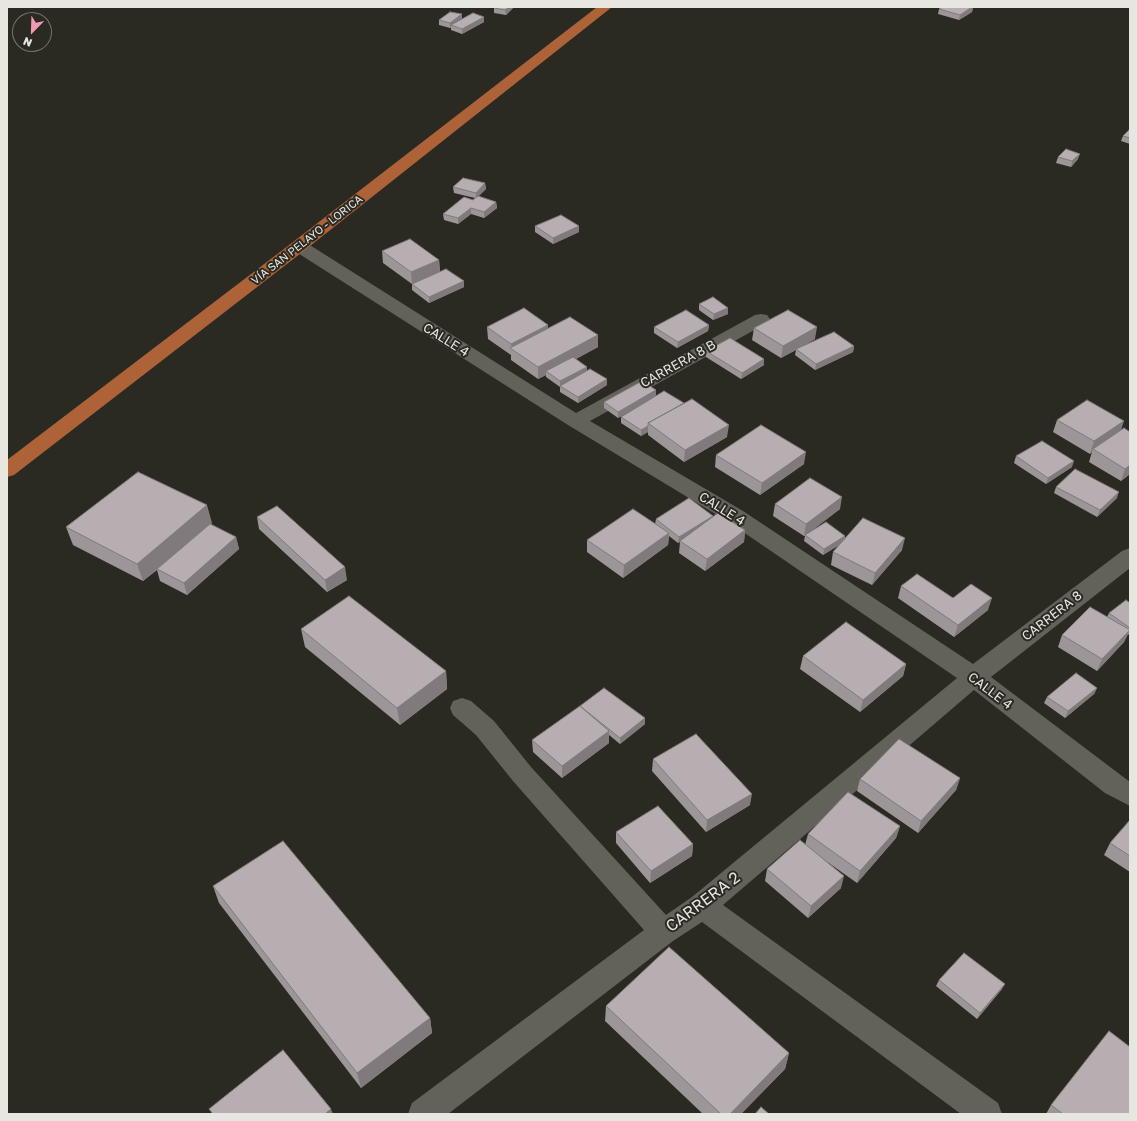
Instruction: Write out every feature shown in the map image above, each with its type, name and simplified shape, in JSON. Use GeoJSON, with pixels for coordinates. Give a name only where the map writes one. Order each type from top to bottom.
{"type":"FeatureCollection","features":[{"type":"Feature","properties":{"kind":"main road","name":"VÍA SAN PELAYO - LORICA"},"geometry":{"type":"LineString","coordinates":[[7,470],[299,246],[605,7]]}},
{"type":"Feature","properties":{"kind":"street","name":"CALLE 4"},"geometry":{"type":"LineString","coordinates":[[299,246],[575,421],[735,516],[974,677],[1114,786],[1130,795]]}},
{"type":"Feature","properties":{"kind":"street","name":"CARRERA 8 B"},"geometry":{"type":"LineString","coordinates":[[575,421],[761,319]]}},
{"type":"Feature","properties":{"kind":"street","name":"CARRERA 8"},"geometry":{"type":"LineString","coordinates":[[974,677],[1130,556]]}},
{"type":"Feature","properties":{"kind":"street","name":"CARRERA 2"},"geometry":{"type":"LineString","coordinates":[[423,1114],[663,932],[702,906],[974,677]]}},
{"type":"Feature","properties":{"kind":"street"},"geometry":{"type":"LineString","coordinates":[[462,708],[485,728],[522,774],[663,932]]}},
{"type":"Feature","properties":{"kind":"street"},"geometry":{"type":"LineString","coordinates":[[702,906],[987,1114]]}},
{"type":"Feature","properties":{"kind":"building"},"geometry":{"type":"Polygon","coordinates":[[[509,7],[505,10],[494,8],[509,7]]]}},
{"type":"Feature","properties":{"kind":"building"},"geometry":{"type":"Polygon","coordinates":[[[942,7],[972,7],[960,15],[939,9],[942,7]]]}},
{"type":"Feature","properties":{"kind":"building"},"geometry":{"type":"Polygon","coordinates":[[[450,12],[462,14],[450,23],[439,20],[450,12]]]}},
{"type":"Feature","properties":{"kind":"building"},"geometry":{"type":"Polygon","coordinates":[[[473,13],[484,17],[462,29],[451,25],[473,13]]]}},
{"type":"Feature","properties":{"kind":"building"},"geometry":{"type":"Polygon","coordinates":[[[1129,130],[1130,138],[1123,136],[1129,130]]]}},
{"type":"Feature","properties":{"kind":"building"},"geometry":{"type":"Polygon","coordinates":[[[1066,149],[1080,154],[1072,161],[1058,157],[1066,149]]]}},
{"type":"Feature","properties":{"kind":"building"},"geometry":{"type":"Polygon","coordinates":[[[463,178],[485,183],[476,193],[453,187],[463,178]]]}},
{"type":"Feature","properties":{"kind":"building"},"geometry":{"type":"Polygon","coordinates":[[[478,196],[496,202],[484,212],[471,208],[458,218],[443,214],[464,197],[473,200],[478,196]]]}},
{"type":"Feature","properties":{"kind":"building"},"geometry":{"type":"Polygon","coordinates":[[[561,215],[579,226],[553,238],[535,226],[561,215]]]}},
{"type":"Feature","properties":{"kind":"building"},"geometry":{"type":"Polygon","coordinates":[[[410,239],[439,260],[411,272],[382,251],[410,239]]]}},
{"type":"Feature","properties":{"kind":"building"},"geometry":{"type":"Polygon","coordinates":[[[446,269],[464,281],[429,297],[412,284],[446,269]]]}},
{"type":"Feature","properties":{"kind":"building"},"geometry":{"type":"Polygon","coordinates":[[[713,297],[728,308],[714,314],[699,304],[713,297]]]}},
{"type":"Feature","properties":{"kind":"building"},"geometry":{"type":"Polygon","coordinates":[[[524,308],[548,325],[511,344],[487,327],[524,308]]]}},
{"type":"Feature","properties":{"kind":"building"},"geometry":{"type":"Polygon","coordinates":[[[686,310],[709,325],[678,342],[654,327],[686,310]]]}},
{"type":"Feature","properties":{"kind":"building"},"geometry":{"type":"Polygon","coordinates":[[[788,310],[817,327],[783,346],[754,328],[788,310]]]}},
{"type":"Feature","properties":{"kind":"building"},"geometry":{"type":"Polygon","coordinates":[[[570,317],[598,335],[538,367],[510,348],[570,317]]]}},
{"type":"Feature","properties":{"kind":"building"},"geometry":{"type":"Polygon","coordinates":[[[834,332],[854,346],[816,364],[796,349],[834,332]]]}},
{"type":"Feature","properties":{"kind":"building"},"geometry":{"type":"Polygon","coordinates":[[[730,338],[764,359],[742,373],[706,351],[730,338]]]}},
{"type":"Feature","properties":{"kind":"building"},"geometry":{"type":"Polygon","coordinates":[[[573,357],[587,367],[560,381],[546,371],[573,357]]]}},
{"type":"Feature","properties":{"kind":"building"},"geometry":{"type":"Polygon","coordinates":[[[590,369],[607,379],[578,397],[560,386],[590,369]]]}},
{"type":"Feature","properties":{"kind":"building"},"geometry":{"type":"Polygon","coordinates":[[[642,381],[656,390],[618,412],[604,402],[642,381]]]}},
{"type":"Feature","properties":{"kind":"building"},"geometry":{"type":"Polygon","coordinates":[[[664,391],[684,403],[648,423],[648,426],[641,430],[621,417],[664,391]]]}},
{"type":"Feature","properties":{"kind":"building"},"geometry":{"type":"Polygon","coordinates":[[[692,399],[729,425],[685,450],[648,423],[692,399]]]}},
{"type":"Feature","properties":{"kind":"building"},"geometry":{"type":"Polygon","coordinates":[[[1087,400],[1124,421],[1094,441],[1057,420],[1087,400]]]}},
{"type":"Feature","properties":{"kind":"building"},"geometry":{"type":"Polygon","coordinates":[[[761,425],[806,452],[762,483],[716,455],[761,425]]]}},
{"type":"Feature","properties":{"kind":"building"},"geometry":{"type":"Polygon","coordinates":[[[1124,428],[1130,432],[1130,465],[1125,469],[1093,449],[1124,428]]]}},
{"type":"Feature","properties":{"kind":"building"},"geometry":{"type":"Polygon","coordinates":[[[1042,441],[1074,461],[1048,478],[1016,456],[1042,441]]]}},
{"type":"Feature","properties":{"kind":"building"},"geometry":{"type":"Polygon","coordinates":[[[1075,469],[1119,492],[1100,510],[1056,487],[1075,469]]]}},
{"type":"Feature","properties":{"kind":"building"},"geometry":{"type":"Polygon","coordinates":[[[138,472],[207,505],[137,564],[66,527],[138,472]]]}},
{"type":"Feature","properties":{"kind":"building"},"geometry":{"type":"Polygon","coordinates":[[[810,478],[842,497],[806,524],[775,504],[810,478]]]}},
{"type":"Feature","properties":{"kind":"building"},"geometry":{"type":"Polygon","coordinates":[[[689,498],[713,516],[679,537],[656,519],[689,498]]]}},
{"type":"Feature","properties":{"kind":"building"},"geometry":{"type":"Polygon","coordinates":[[[277,506],[345,567],[325,580],[257,517],[277,506]]]}},
{"type":"Feature","properties":{"kind":"building"},"geometry":{"type":"Polygon","coordinates":[[[633,509],[669,533],[624,565],[587,540],[633,509]]]}},
{"type":"Feature","properties":{"kind":"building"},"geometry":{"type":"Polygon","coordinates":[[[718,513],[745,530],[707,559],[680,541],[718,513]]]}},
{"type":"Feature","properties":{"kind":"building"},"geometry":{"type":"Polygon","coordinates":[[[863,518],[905,538],[875,573],[833,552],[863,518]]]}},
{"type":"Feature","properties":{"kind":"building"},"geometry":{"type":"Polygon","coordinates":[[[826,522],[845,536],[824,549],[805,535],[826,522]]]}},
{"type":"Feature","properties":{"kind":"building"},"geometry":{"type":"Polygon","coordinates":[[[210,524],[236,537],[184,583],[157,569],[210,524]]]}},
{"type":"Feature","properties":{"kind":"building"},"geometry":{"type":"Polygon","coordinates":[[[917,574],[953,598],[971,584],[992,598],[958,625],[901,586],[917,574]]]}},
{"type":"Feature","properties":{"kind":"building"},"geometry":{"type":"Polygon","coordinates":[[[349,596],[446,671],[397,708],[301,629],[349,596]]]}},
{"type":"Feature","properties":{"kind":"building"},"geometry":{"type":"Polygon","coordinates":[[[1126,600],[1130,603],[1130,628],[1109,613],[1126,600]]]}},
{"type":"Feature","properties":{"kind":"building"},"geometry":{"type":"Polygon","coordinates":[[[1090,607],[1130,630],[1102,659],[1062,635],[1090,607]]]}},
{"type":"Feature","properties":{"kind":"building"},"geometry":{"type":"Polygon","coordinates":[[[846,622],[906,664],[863,700],[803,656],[846,622]]]}},
{"type":"Feature","properties":{"kind":"building"},"geometry":{"type":"Polygon","coordinates":[[[1076,673],[1097,688],[1068,711],[1047,697],[1076,673]]]}},
{"type":"Feature","properties":{"kind":"building"},"geometry":{"type":"Polygon","coordinates":[[[604,688],[645,718],[620,738],[580,706],[604,688]]]}},
{"type":"Feature","properties":{"kind":"building"},"geometry":{"type":"Polygon","coordinates":[[[580,706],[609,731],[562,766],[532,740],[580,706]]]}},
{"type":"Feature","properties":{"kind":"building"},"geometry":{"type":"Polygon","coordinates":[[[696,734],[752,794],[707,820],[653,759],[696,734]]]}},
{"type":"Feature","properties":{"kind":"building"},"geometry":{"type":"Polygon","coordinates":[[[899,739],[960,778],[921,821],[860,779],[899,739]]]}},
{"type":"Feature","properties":{"kind":"building"},"geometry":{"type":"Polygon","coordinates":[[[848,792],[900,826],[860,871],[808,834],[848,792]]]}},
{"type":"Feature","properties":{"kind":"building"},"geometry":{"type":"Polygon","coordinates":[[[658,806],[693,844],[651,871],[616,832],[658,806]]]}},
{"type":"Feature","properties":{"kind":"building"},"geometry":{"type":"Polygon","coordinates":[[[1130,820],[1130,856],[1110,843],[1130,820]]]}},
{"type":"Feature","properties":{"kind":"building"},"geometry":{"type":"Polygon","coordinates":[[[800,840],[844,876],[811,906],[767,869],[800,840]]]}},
{"type":"Feature","properties":{"kind":"building"},"geometry":{"type":"Polygon","coordinates":[[[283,841],[430,1018],[357,1073],[213,886],[283,841]]]}},
{"type":"Feature","properties":{"kind":"building"},"geometry":{"type":"Polygon","coordinates":[[[669,947],[789,1053],[730,1114],[721,1114],[606,1006],[669,947]]]}},
{"type":"Feature","properties":{"kind":"building"},"geometry":{"type":"Polygon","coordinates":[[[964,953],[1005,984],[980,1013],[939,980],[964,953]]]}},
{"type":"Feature","properties":{"kind":"building"},"geometry":{"type":"Polygon","coordinates":[[[1109,1031],[1130,1047],[1130,1114],[1063,1114],[1051,1105],[1109,1031]]]}},
{"type":"Feature","properties":{"kind":"building"},"geometry":{"type":"Polygon","coordinates":[[[283,1050],[331,1109],[325,1114],[213,1114],[209,1109],[283,1050]]]}},
{"type":"Feature","properties":{"kind":"building"},"geometry":{"type":"Polygon","coordinates":[[[761,1107],[769,1114],[755,1114],[761,1107]]]}}]}
